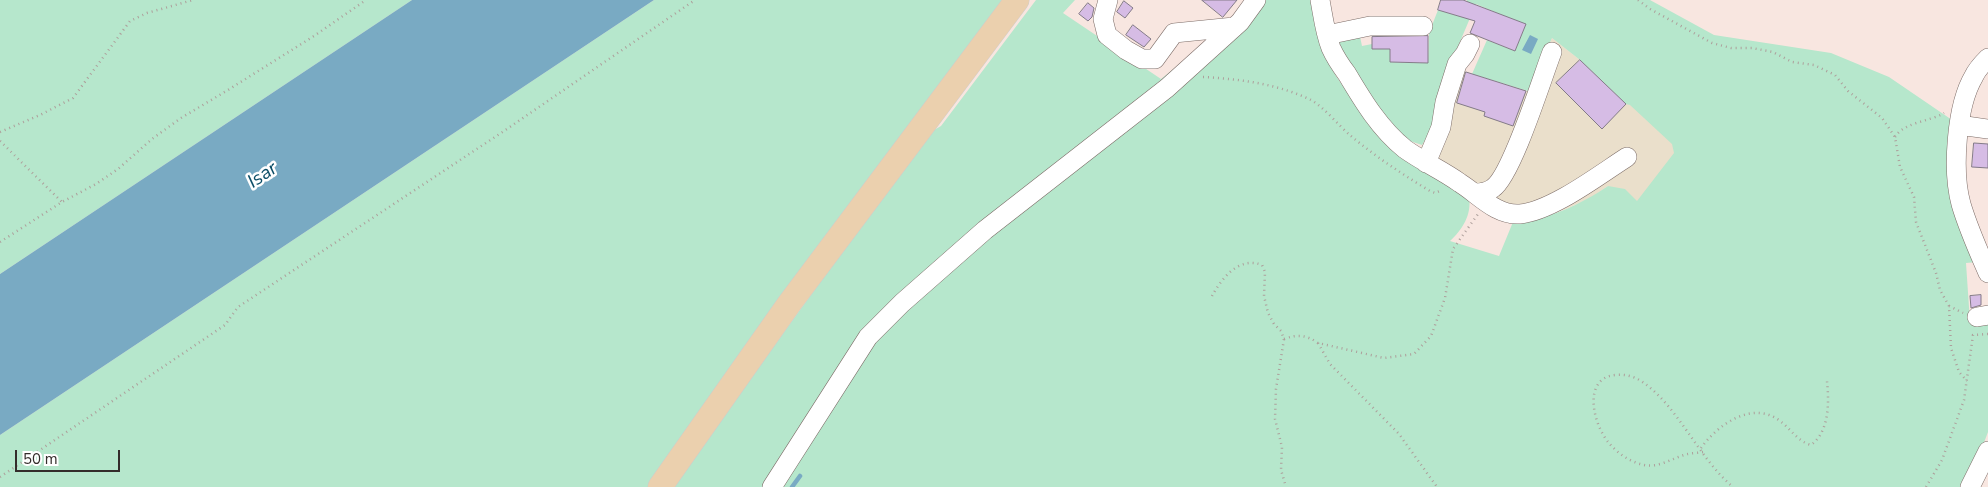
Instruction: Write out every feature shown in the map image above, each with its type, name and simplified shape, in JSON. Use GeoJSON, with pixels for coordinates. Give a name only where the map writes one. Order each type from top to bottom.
{"type":"FeatureCollection","features":[{"type":"Feature","properties":{"kind":"main road"},"geometry":{"type":"LineString","coordinates":[[660,487],[788,304],[1017,0]]}},
{"type":"Feature","properties":{"kind":"street"},"geometry":{"type":"LineString","coordinates":[[1108,0],[1103,19],[1107,35],[1126,50],[1142,59],[1155,59],[1174,33],[1234,28]]}},
{"type":"Feature","properties":{"kind":"street"},"geometry":{"type":"LineString","coordinates":[[772,487],[868,337],[902,303],[985,230],[1130,118],[1234,28],[1256,0]]}},
{"type":"Feature","properties":{"kind":"street"},"geometry":{"type":"LineString","coordinates":[[1320,0],[1326,35],[1332,51],[1374,116],[1386,131],[1404,148],[1502,211],[1519,214],[1545,206],[1627,157]]}},
{"type":"Feature","properties":{"kind":"street"},"geometry":{"type":"LineString","coordinates":[[1326,35],[1370,26],[1423,26]]}},
{"type":"Feature","properties":{"kind":"street"},"geometry":{"type":"LineString","coordinates":[[1426,163],[1441,127],[1445,102],[1457,64],[1466,54],[1470,44]]}},
{"type":"Feature","properties":{"kind":"street"},"geometry":{"type":"LineString","coordinates":[[1481,199],[1484,192],[1494,187],[1510,165],[1552,52]]}},
{"type":"Feature","properties":{"kind":"street"},"geometry":{"type":"LineString","coordinates":[[1988,58],[1973,76],[1961,116],[1956,182],[1970,234],[1984,252],[1988,273]]}},
{"type":"Feature","properties":{"kind":"street"},"geometry":{"type":"LineString","coordinates":[[1961,116],[1988,129]]}},
{"type":"Feature","properties":{"kind":"street"},"geometry":{"type":"LineString","coordinates":[[1970,487],[1988,451]]}},
{"type":"Feature","properties":{"kind":"path"},"geometry":{"type":"LineString","coordinates":[[0,132],[73,98],[130,21],[147,13],[193,0]]}},
{"type":"Feature","properties":{"kind":"path"},"geometry":{"type":"LineString","coordinates":[[0,242],[62,202],[96,184],[118,169],[152,139],[181,118],[236,86],[366,0]]}},
{"type":"Feature","properties":{"kind":"path"},"geometry":{"type":"LineString","coordinates":[[0,477],[225,325],[238,307],[504,131],[695,0]]}},
{"type":"Feature","properties":{"kind":"path"},"geometry":{"type":"LineString","coordinates":[[1638,0],[1650,9],[1712,43],[1731,48],[1752,48],[1773,52],[1792,62],[1814,66],[1835,75],[1848,92],[1882,118],[1895,138],[1900,167],[1914,197],[1916,222],[1936,273],[1940,290],[1949,306],[1951,348],[1959,372],[1967,381]]}},
{"type":"Feature","properties":{"kind":"path"},"geometry":{"type":"LineString","coordinates":[[1189,67],[1203,76],[1234,78],[1256,83],[1288,91],[1313,101],[1378,158],[1408,179],[1430,191],[1435,193],[1456,180]]}},
{"type":"Feature","properties":{"kind":"path"},"geometry":{"type":"LineString","coordinates":[[1895,138],[1898,133],[1906,128],[1932,120],[1954,107],[1961,116]]}},
{"type":"Feature","properties":{"kind":"path"},"geometry":{"type":"LineString","coordinates":[[0,141],[62,202]]}},
{"type":"Feature","properties":{"kind":"path"},"geometry":{"type":"LineString","coordinates":[[1318,343],[1384,358],[1414,354],[1431,336],[1445,298],[1453,249],[1470,223],[1481,199]]}},
{"type":"Feature","properties":{"kind":"path"},"geometry":{"type":"LineString","coordinates":[[1212,296],[1231,271],[1244,264],[1255,262],[1262,265],[1265,272],[1264,296],[1268,313],[1274,324],[1281,331],[1284,339],[1276,389],[1275,419],[1282,447],[1281,470],[1286,487]]}},
{"type":"Feature","properties":{"kind":"path"},"geometry":{"type":"LineString","coordinates":[[1926,487],[1942,460],[1964,400],[1973,335],[1988,334]]}},
{"type":"Feature","properties":{"kind":"path"},"geometry":{"type":"LineString","coordinates":[[1284,339],[1294,335],[1310,337],[1318,343],[1330,364],[1400,434],[1438,487]]}},
{"type":"Feature","properties":{"kind":"path"},"geometry":{"type":"LineString","coordinates":[[1703,452],[1685,455],[1665,463],[1644,465],[1621,455],[1608,442],[1596,418],[1594,392],[1597,384],[1610,376],[1623,374],[1640,380],[1668,407],[1701,448],[1715,470],[1733,487]]}},
{"type":"Feature","properties":{"kind":"path"},"geometry":{"type":"LineString","coordinates":[[1701,448],[1722,426],[1735,419],[1760,412],[1781,421],[1802,442],[1811,445],[1816,441],[1825,422],[1828,408],[1827,380]]}},
{"type":"Feature","properties":{"kind":"shaded area"},"geometry":{"type":"Polygon","coordinates":[[[1552,38],[1580,60],[1689,134],[1640,205],[1608,186],[1592,197],[1566,209],[1531,221],[1416,155],[1428,136],[1459,70],[1528,91],[1552,38]]]}},
{"type":"Feature","properties":{"kind":"green space"},"geometry":{"type":"Polygon","coordinates":[[[0,0],[412,0],[0,274],[0,0]]]}},
{"type":"Feature","properties":{"kind":"green space"},"geometry":{"type":"Polygon","coordinates":[[[654,0],[1004,0],[824,242],[649,487],[0,487],[0,435],[654,0]]]}},
{"type":"Feature","properties":{"kind":"green space"},"geometry":{"type":"Polygon","coordinates":[[[1036,0],[1075,0],[1063,13],[1161,79],[1218,32],[1248,0],[1317,0],[1325,53],[1336,76],[1363,115],[1469,197],[1470,204],[1465,222],[1450,241],[1499,256],[1513,222],[1551,215],[1575,205],[1608,186],[1625,189],[1637,201],[1674,153],[1672,144],[1580,60],[1552,38],[1528,91],[1472,74],[1487,40],[1515,51],[1525,25],[1476,4],[1453,61],[1435,118],[1422,145],[1407,140],[1393,129],[1334,41],[1359,32],[1362,46],[1372,44],[1373,49],[1390,49],[1390,62],[1428,63],[1429,33],[1438,10],[1462,17],[1467,0],[1650,0],[1714,35],[1831,53],[1889,77],[1955,122],[1977,262],[1966,263],[1970,322],[1988,320],[1988,432],[1963,487],[672,487],[927,134],[941,126],[1036,0]]]}},
{"type":"Feature","properties":{"kind":"water","name":"Isar"},"geometry":{"type":"Polygon","coordinates":[[[412,0],[654,0],[0,435],[0,274],[412,0]]]}},
{"type":"Feature","properties":{"kind":"water"},"geometry":{"type":"Polygon","coordinates":[[[1530,35],[1538,39],[1531,54],[1522,50],[1530,35]]]}},
{"type":"Feature","properties":{"kind":"building"},"geometry":{"type":"Polygon","coordinates":[[[1202,0],[1237,0],[1223,17],[1202,0]]]}},
{"type":"Feature","properties":{"kind":"building"},"geometry":{"type":"Polygon","coordinates":[[[1441,0],[1463,0],[1526,24],[1515,51],[1470,33],[1475,21],[1438,10],[1441,0]]]}},
{"type":"Feature","properties":{"kind":"building"},"geometry":{"type":"Polygon","coordinates":[[[1124,1],[1133,8],[1125,18],[1117,12],[1124,1]]]}},
{"type":"Feature","properties":{"kind":"building"},"geometry":{"type":"Polygon","coordinates":[[[1088,3],[1094,8],[1092,17],[1088,21],[1079,14],[1088,3]]]}},
{"type":"Feature","properties":{"kind":"building"},"geometry":{"type":"Polygon","coordinates":[[[1133,25],[1151,39],[1144,47],[1126,35],[1133,25]]]}},
{"type":"Feature","properties":{"kind":"building"},"geometry":{"type":"Polygon","coordinates":[[[1428,36],[1428,63],[1390,62],[1390,49],[1372,49],[1372,37],[1428,36]]]}},
{"type":"Feature","properties":{"kind":"building"},"geometry":{"type":"Polygon","coordinates":[[[1580,60],[1626,104],[1602,129],[1556,83],[1580,60]]]}},
{"type":"Feature","properties":{"kind":"building"},"geometry":{"type":"Polygon","coordinates":[[[1466,72],[1526,91],[1513,126],[1484,116],[1485,112],[1457,103],[1466,72]]]}},
{"type":"Feature","properties":{"kind":"building"},"geometry":{"type":"Polygon","coordinates":[[[1974,143],[1988,144],[1988,168],[1972,167],[1974,143]]]}},
{"type":"Feature","properties":{"kind":"building"},"geometry":{"type":"Polygon","coordinates":[[[1981,295],[1981,305],[1971,308],[1970,296],[1981,295]]]}},
{"type":"Feature","properties":{"kind":"waterway"},"geometry":{"type":"LineString","coordinates":[[792,487],[800,476]]}}]}
